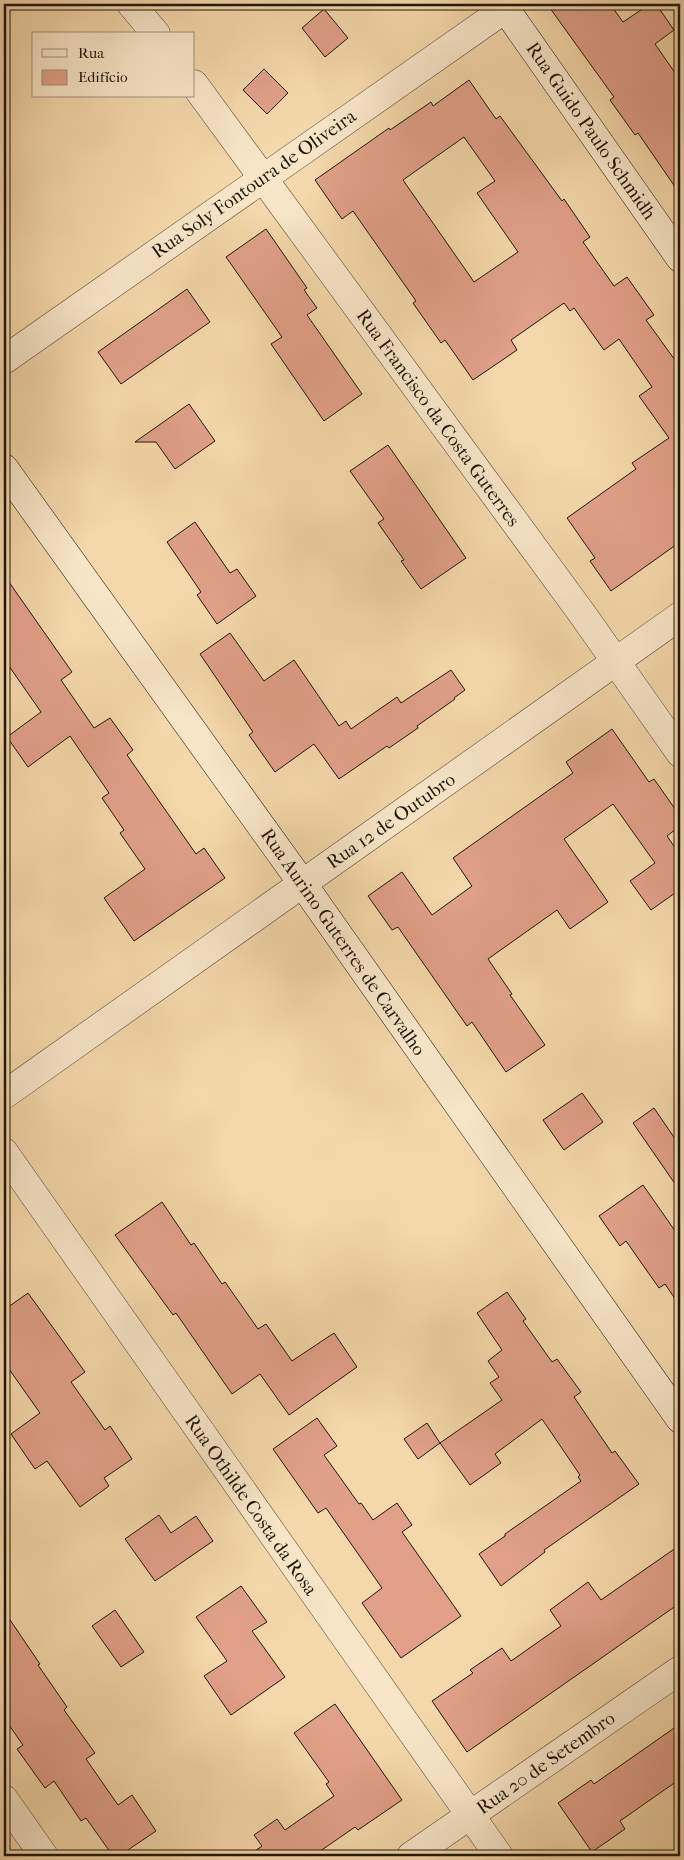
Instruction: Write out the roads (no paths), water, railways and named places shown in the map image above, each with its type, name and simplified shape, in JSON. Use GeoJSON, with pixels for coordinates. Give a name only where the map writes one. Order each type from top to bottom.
{"type":"FeatureCollection","features":[{"type":"Feature","properties":{"kind":"street"},"geometry":{"type":"LineString","coordinates":[[130,4],[154,32]]}},
{"type":"Feature","properties":{"kind":"street","name":"Rua Soly Fontoura de Oliveira"},"geometry":{"type":"LineString","coordinates":[[4,360],[504,6]]}},
{"type":"Feature","properties":{"kind":"street","name":"Rua Guido Paulo Schmidh"},"geometry":{"type":"LineString","coordinates":[[504,6],[680,258]]}},
{"type":"Feature","properties":{"kind":"street","name":"Rua Francisco da Costa Guterres"},"geometry":{"type":"LineString","coordinates":[[195,85],[616,661],[680,752]]}},
{"type":"Feature","properties":{"kind":"street","name":"Rua Aurino Guterres de Carvalho"},"geometry":{"type":"LineString","coordinates":[[4,468],[302,883],[680,1419]]}},
{"type":"Feature","properties":{"kind":"street","name":"Rua 12 de Outubro"},"geometry":{"type":"LineString","coordinates":[[4,1095],[680,616]]}},
{"type":"Feature","properties":{"kind":"street","name":"Rua Othilde Costa da Rosa"},"geometry":{"type":"LineString","coordinates":[[4,1152],[499,1856]]}},
{"type":"Feature","properties":{"kind":"street","name":"Rua 20 de Setembro"},"geometry":{"type":"LineString","coordinates":[[411,1856],[680,1670]]}},
{"type":"Feature","properties":{"kind":"street"},"geometry":{"type":"LineString","coordinates":[[4,1799],[44,1856]]}}]}
